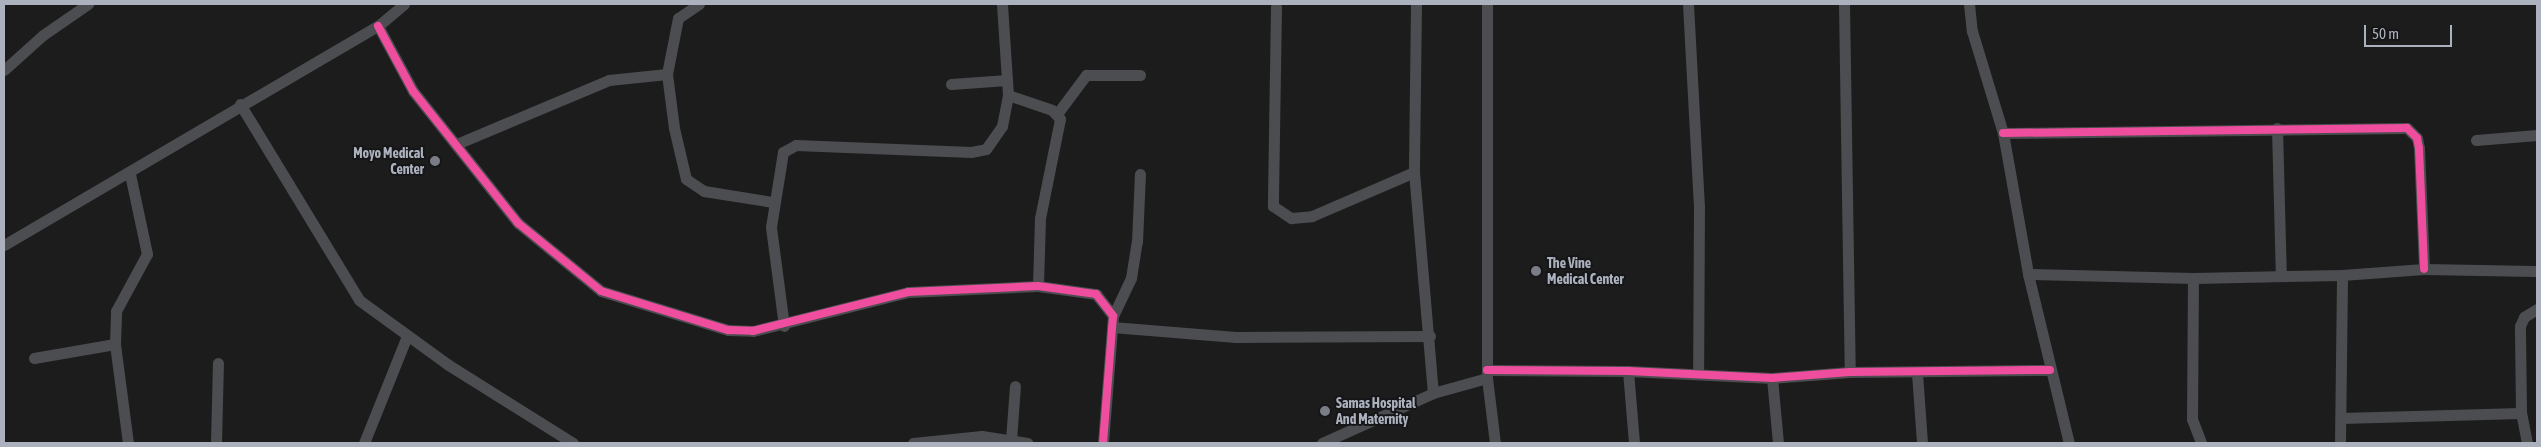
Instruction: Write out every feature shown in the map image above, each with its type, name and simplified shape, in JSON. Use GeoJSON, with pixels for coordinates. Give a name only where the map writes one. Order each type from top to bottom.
{"type":"FeatureCollection","features":[{"type":"Feature","properties":{"kind":"street"},"geometry":{"type":"LineString","coordinates":[[4,70],[43,34],[88,4]]}},
{"type":"Feature","properties":{"kind":"street"},"geometry":{"type":"LineString","coordinates":[[4,245],[88,194],[130,174],[240,104],[378,26],[404,4]]}},
{"type":"Feature","properties":{"kind":"street"},"geometry":{"type":"LineString","coordinates":[[699,4],[678,18],[667,74],[674,128],[686,179],[704,191],[773,202]]}},
{"type":"Feature","properties":{"kind":"street"},"geometry":{"type":"LineString","coordinates":[[784,326],[772,251],[773,202],[783,152],[789,146],[971,152],[986,149],[1002,126],[1008,95],[1002,4]]}},
{"type":"Feature","properties":{"kind":"street"},"geometry":{"type":"LineString","coordinates":[[1416,4],[1414,172],[1430,336],[1433,393]]}},
{"type":"Feature","properties":{"kind":"street"},"geometry":{"type":"LineString","coordinates":[[1486,4],[1487,374],[1495,443]]}},
{"type":"Feature","properties":{"kind":"street"},"geometry":{"type":"LineString","coordinates":[[1688,4],[1699,206],[1698,374]]}},
{"type":"Feature","properties":{"kind":"street"},"geometry":{"type":"LineString","coordinates":[[1844,4],[1850,372]]}},
{"type":"Feature","properties":{"kind":"street"},"geometry":{"type":"LineString","coordinates":[[1969,4],[1972,31],[2003,133],[2028,274],[2050,370],[2059,390],[2069,443]]}},
{"type":"Feature","properties":{"kind":"street"},"geometry":{"type":"LineString","coordinates":[[1276,7],[1273,206],[1291,218],[1312,216],[1337,209],[1414,172]]}},
{"type":"Feature","properties":{"kind":"street"},"geometry":{"type":"LineString","coordinates":[[378,26],[413,91],[459,144],[518,223],[601,291],[728,330],[753,331],[784,326],[908,292],[1038,286],[1096,294],[1113,322]]}},
{"type":"Feature","properties":{"kind":"street"},"geometry":{"type":"LineString","coordinates":[[459,144],[610,80],[667,74]]}},
{"type":"Feature","properties":{"kind":"street"},"geometry":{"type":"LineString","coordinates":[[1058,114],[1086,75],[1140,75]]}},
{"type":"Feature","properties":{"kind":"street"},"geometry":{"type":"LineString","coordinates":[[951,84],[1007,80]]}},
{"type":"Feature","properties":{"kind":"street"},"geometry":{"type":"LineString","coordinates":[[1008,95],[1058,114]]}},
{"type":"Feature","properties":{"kind":"street"},"geometry":{"type":"LineString","coordinates":[[240,104],[316,224],[350,288],[368,308],[407,336],[574,443]]}},
{"type":"Feature","properties":{"kind":"street"},"geometry":{"type":"LineString","coordinates":[[1038,286],[1040,218],[1061,124],[1058,114]]}},
{"type":"Feature","properties":{"kind":"street"},"geometry":{"type":"LineString","coordinates":[[2003,133],[2277,128],[2407,128],[2413,132],[2419,156],[2424,268]]}},
{"type":"Feature","properties":{"kind":"street"},"geometry":{"type":"LineString","coordinates":[[2277,128],[2281,276]]}},
{"type":"Feature","properties":{"kind":"street"},"geometry":{"type":"LineString","coordinates":[[2476,140],[2537,135]]}},
{"type":"Feature","properties":{"kind":"street"},"geometry":{"type":"LineString","coordinates":[[128,443],[115,344],[116,311],[147,254],[130,174]]}},
{"type":"Feature","properties":{"kind":"street"},"geometry":{"type":"LineString","coordinates":[[1103,443],[1113,322],[1131,278],[1138,242],[1140,174]]}},
{"type":"Feature","properties":{"kind":"street"},"geometry":{"type":"LineString","coordinates":[[2028,274],[2193,278],[2342,275],[2424,268],[2535,271]]}},
{"type":"Feature","properties":{"kind":"street"},"geometry":{"type":"LineString","coordinates":[[2340,443],[2342,275]]}},
{"type":"Feature","properties":{"kind":"street"},"geometry":{"type":"LineString","coordinates":[[2193,278],[2192,419],[2201,443]]}},
{"type":"Feature","properties":{"kind":"street"},"geometry":{"type":"LineString","coordinates":[[2528,443],[2521,413],[2520,326],[2524,317],[2537,309]]}},
{"type":"Feature","properties":{"kind":"street"},"geometry":{"type":"LineString","coordinates":[[1113,322],[1236,336],[1430,336]]}},
{"type":"Feature","properties":{"kind":"street"},"geometry":{"type":"LineString","coordinates":[[364,443],[407,336]]}},
{"type":"Feature","properties":{"kind":"street"},"geometry":{"type":"LineString","coordinates":[[34,358],[115,344]]}},
{"type":"Feature","properties":{"kind":"street"},"geometry":{"type":"LineString","coordinates":[[216,443],[218,363]]}},
{"type":"Feature","properties":{"kind":"street"},"geometry":{"type":"LineString","coordinates":[[1322,443],[1433,393],[1487,374],[1628,371],[1772,378],[1850,372],[1917,373],[2050,370]]}},
{"type":"Feature","properties":{"kind":"street"},"geometry":{"type":"LineString","coordinates":[[1628,371],[1634,443]]}},
{"type":"Feature","properties":{"kind":"street"},"geometry":{"type":"LineString","coordinates":[[1917,373],[1922,443]]}},
{"type":"Feature","properties":{"kind":"street"},"geometry":{"type":"LineString","coordinates":[[1772,378],[1778,443]]}},
{"type":"Feature","properties":{"kind":"street"},"geometry":{"type":"LineString","coordinates":[[1011,440],[1015,386]]}},
{"type":"Feature","properties":{"kind":"street"},"geometry":{"type":"LineString","coordinates":[[2341,418],[2521,413]]}},
{"type":"Feature","properties":{"kind":"street"},"geometry":{"type":"LineString","coordinates":[[913,443],[959,437],[1011,440],[1027,443]]}},
{"type":"Feature","properties":{"kind":"cycle path"},"geometry":{"type":"LineString","coordinates":[[378,26],[413,91],[518,223],[601,291],[728,330],[753,331],[908,292],[1038,286],[1096,294],[1113,316],[1103,443]]}},
{"type":"Feature","properties":{"kind":"cycle path"},"geometry":{"type":"LineString","coordinates":[[2003,133],[2407,128],[2417,138],[2419,148],[2424,269]]}},
{"type":"Feature","properties":{"kind":"cycle path"},"geometry":{"type":"LineString","coordinates":[[1487,370],[1628,371],[1772,378],[1850,372],[2050,370]]}},
{"type":"Feature","properties":{"kind":"place","name":"Moyo Medical Center"},"geometry":{"type":"Point","coordinates":[435,161]}},
{"type":"Feature","properties":{"kind":"place","name":"The Vine Medical Center"},"geometry":{"type":"Point","coordinates":[1536,271]}},
{"type":"Feature","properties":{"kind":"place","name":"Samas Hospital And Maternity"},"geometry":{"type":"Point","coordinates":[1325,411]}}]}
